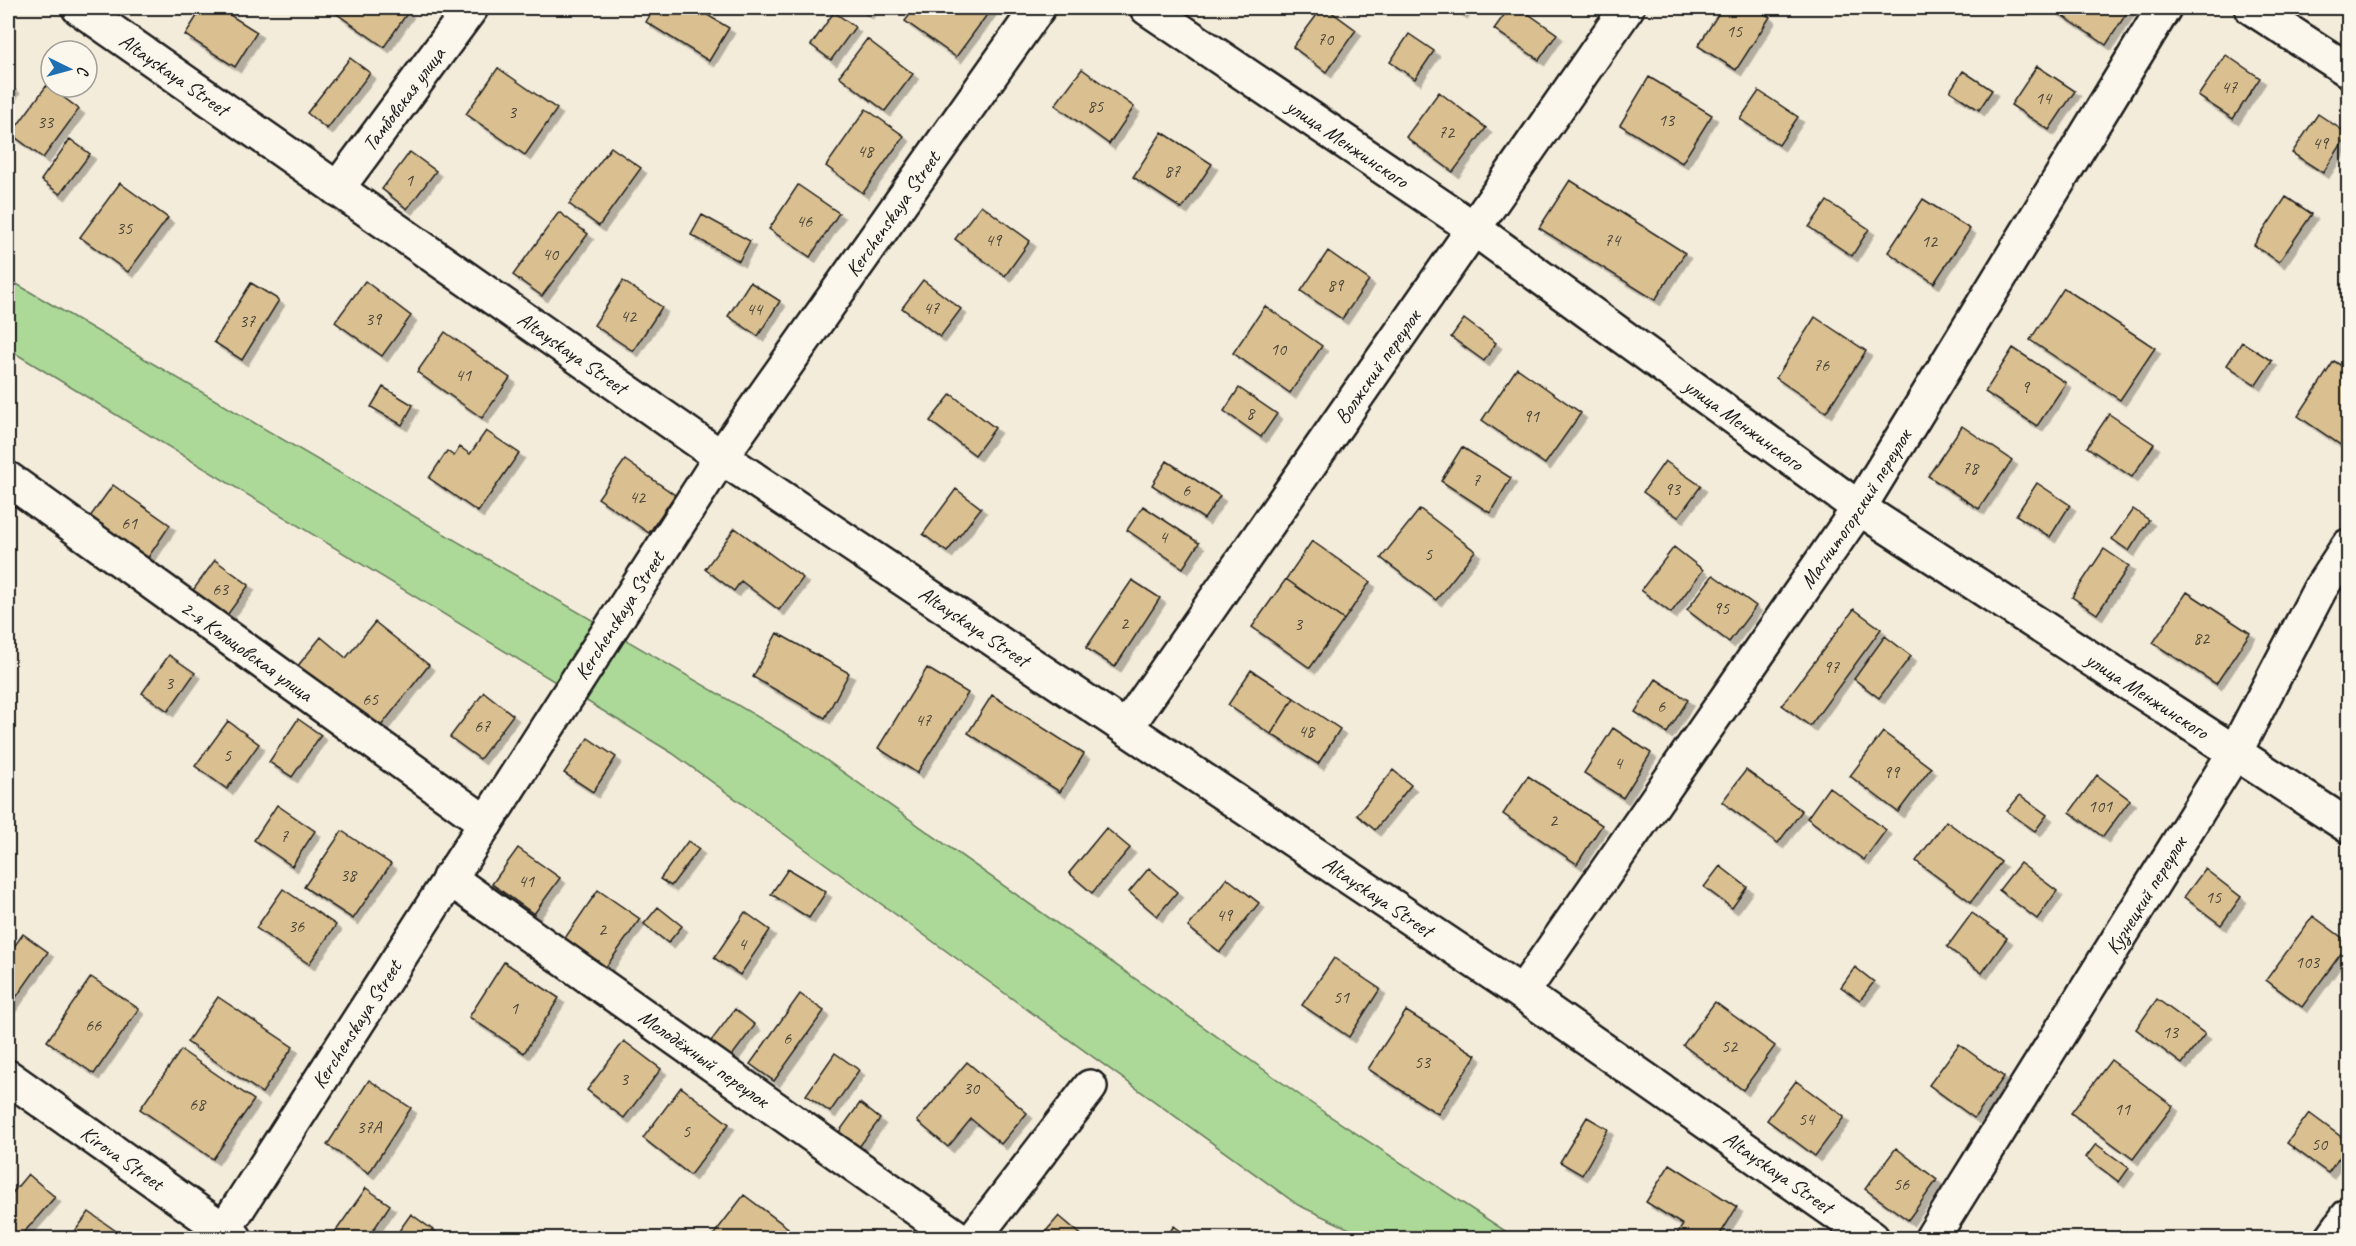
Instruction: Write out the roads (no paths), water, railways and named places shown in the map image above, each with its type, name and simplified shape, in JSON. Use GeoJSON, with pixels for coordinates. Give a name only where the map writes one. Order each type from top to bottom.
{"type":"FeatureCollection","features":[{"type":"Feature","properties":{"kind":"street","name":"Altayskaya Street"},"geometry":{"type":"LineString","coordinates":[[79,8],[721,457],[1522,993],[1872,1239]]}},
{"type":"Feature","properties":{"kind":"street","name":"Тамбовская улица"},"geometry":{"type":"LineString","coordinates":[[338,189],[471,8]]}},
{"type":"Feature","properties":{"kind":"street","name":"Kerchenskaya Street"},"geometry":{"type":"LineString","coordinates":[[226,1236],[449,878],[721,457],[1038,8]]}},
{"type":"Feature","properties":{"kind":"street","name":"улица Менжинского"},"geometry":{"type":"LineString","coordinates":[[1147,8],[1473,228],[1859,508],[2349,826]]}},
{"type":"Feature","properties":{"kind":"street","name":"Волжский переулок"},"geometry":{"type":"LineString","coordinates":[[1126,728],[1627,8]]}},
{"type":"Feature","properties":{"kind":"street","name":"Магнитогорский переулок"},"geometry":{"type":"LineString","coordinates":[[1522,993],[1859,508],[2164,8]]}},
{"type":"Feature","properties":{"kind":"street"},"geometry":{"type":"LineString","coordinates":[[2252,8],[2349,70]]}},
{"type":"Feature","properties":{"kind":"street","name":"2-я Кольцовская улица"},"geometry":{"type":"LineString","coordinates":[[8,479],[486,822]]}},
{"type":"Feature","properties":{"kind":"street","name":"Кузнецкий переулок"},"geometry":{"type":"LineString","coordinates":[[1932,1239],[2235,752],[2320,589],[2349,546]]}},
{"type":"Feature","properties":{"kind":"street","name":"Молодёжный переулок"},"geometry":{"type":"LineString","coordinates":[[449,878],[958,1239]]}},
{"type":"Feature","properties":{"kind":"street","name":"Kirova Street"},"geometry":{"type":"LineString","coordinates":[[8,1077],[226,1236]]}},
{"type":"Feature","properties":{"kind":"street"},"geometry":{"type":"LineString","coordinates":[[975,1239],[1090,1086]]}},
{"type":"Feature","properties":{"kind":"street"},"geometry":{"type":"LineString","coordinates":[[2332,1239],[2349,1216]]}}]}
